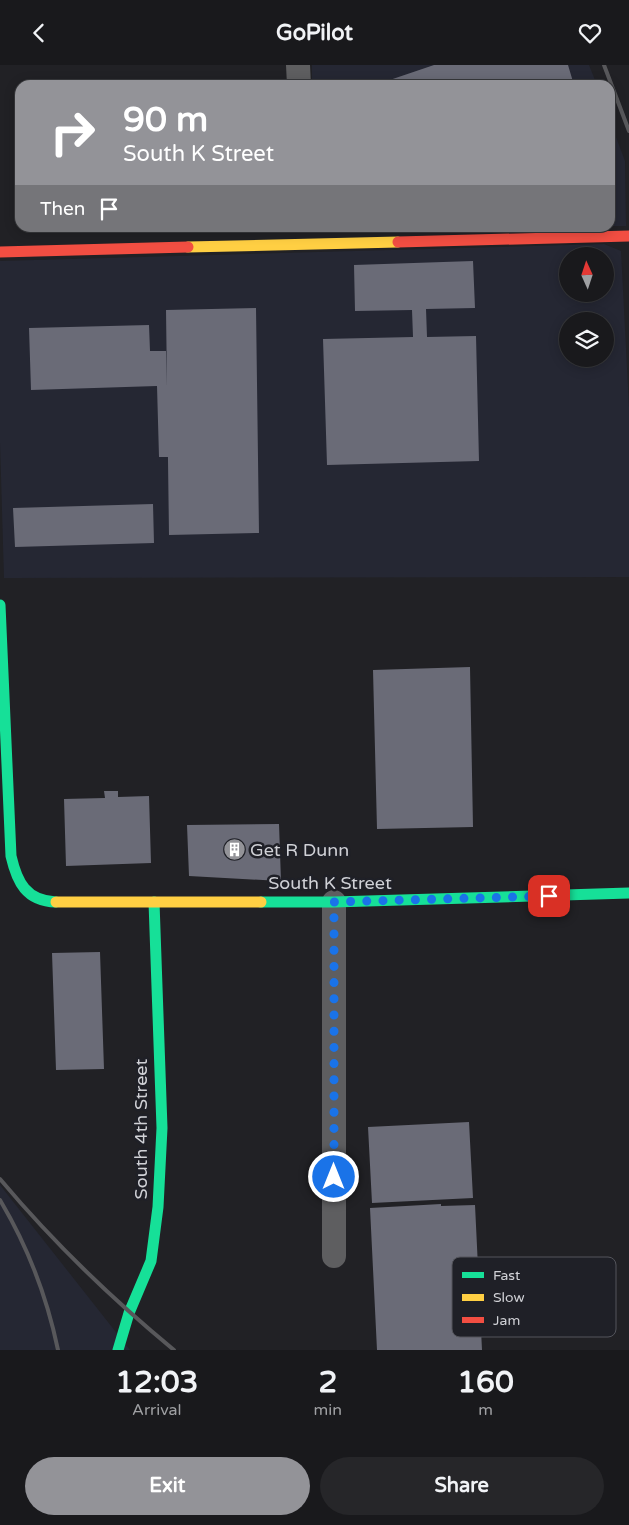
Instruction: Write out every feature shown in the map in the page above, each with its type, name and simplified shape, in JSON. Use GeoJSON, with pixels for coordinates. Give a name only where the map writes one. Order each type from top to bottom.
{"type":"FeatureCollection","features":[{"type":"Feature","properties":{"kind":"street"},"geometry":{"type":"LineString","coordinates":[[298,65],[299,80]]}},
{"type":"Feature","properties":{"kind":"street"},"geometry":{"type":"LineString","coordinates":[[0,252],[310,236],[629,236]]}},
{"type":"Feature","properties":{"kind":"street","name":"South K Street"},"geometry":{"type":"LineString","coordinates":[[0,605],[11,856],[20,887],[32,898],[53,902],[334,902],[629,893]]}},
{"type":"Feature","properties":{"kind":"street","name":"South 4th Street"},"geometry":{"type":"LineString","coordinates":[[118,1350],[129,1313],[151,1261],[158,1207],[162,1128],[154,902]]}},
{"type":"Feature","properties":{"kind":"street"},"geometry":{"type":"LineString","coordinates":[[334,902],[334,1256]]}},
{"type":"Feature","properties":{"kind":"shaded area"},"geometry":{"type":"Polygon","coordinates":[[[312,65],[589,65],[595,80],[312,80],[312,65]]]}},
{"type":"Feature","properties":{"kind":"shaded area"},"geometry":{"type":"Polygon","coordinates":[[[615,134],[625,161],[626,226],[615,226],[615,134]]]}},
{"type":"Feature","properties":{"kind":"shaded area"},"geometry":{"type":"Polygon","coordinates":[[[604,244],[611,247],[559,247],[559,303],[614,303],[614,248],[621,251],[629,407],[629,577],[4,578],[0,442],[0,261],[604,244]]]}},
{"type":"Feature","properties":{"kind":"shaded area"},"geometry":{"type":"Polygon","coordinates":[[[0,1185],[130,1350],[0,1350],[0,1185]]]}},
{"type":"Feature","properties":{"kind":"building"},"geometry":{"type":"Polygon","coordinates":[[[434,65],[568,65],[572,80],[390,80],[434,65]]]}},
{"type":"Feature","properties":{"kind":"building"},"geometry":{"type":"Polygon","coordinates":[[[473,261],[475,308],[426,309],[427,337],[476,336],[479,461],[327,465],[323,339],[413,337],[412,310],[355,311],[354,265],[473,261]]]}},
{"type":"Feature","properties":{"kind":"building"},"geometry":{"type":"Polygon","coordinates":[[[256,308],[259,533],[169,535],[166,310],[256,308]]]}},
{"type":"Feature","properties":{"kind":"building"},"geometry":{"type":"Polygon","coordinates":[[[149,325],[150,351],[166,351],[169,457],[159,457],[157,386],[31,390],[29,328],[149,325]]]}},
{"type":"Feature","properties":{"kind":"building"},"geometry":{"type":"Polygon","coordinates":[[[153,504],[154,543],[15,547],[13,508],[153,504]]]}},
{"type":"Feature","properties":{"kind":"building"},"geometry":{"type":"Polygon","coordinates":[[[470,667],[473,827],[377,829],[373,670],[470,667]]]}},
{"type":"Feature","properties":{"kind":"building"},"geometry":{"type":"Polygon","coordinates":[[[104,791],[118,791],[118,797],[149,796],[151,863],[66,866],[64,799],[105,798],[104,791]]]}},
{"type":"Feature","properties":{"kind":"building","name":"Get R Dunn"},"geometry":{"type":"Polygon","coordinates":[[[279,824],[281,881],[189,876],[187,825],[279,824]]]}},
{"type":"Feature","properties":{"kind":"building"},"geometry":{"type":"Polygon","coordinates":[[[100,952],[104,1069],[56,1070],[52,953],[100,952]]]}},
{"type":"Feature","properties":{"kind":"building"},"geometry":{"type":"Polygon","coordinates":[[[469,1122],[473,1198],[372,1203],[368,1127],[469,1122]]]}},
{"type":"Feature","properties":{"kind":"building"},"geometry":{"type":"Polygon","coordinates":[[[441,1204],[441,1206],[475,1205],[478,1257],[452,1257],[452,1337],[481,1337],[482,1350],[377,1350],[370,1208],[441,1204]]]}},
{"type":"Feature","properties":{"kind":"railway"},"geometry":{"type":"LineString","coordinates":[[604,65],[610,80]]}},
{"type":"Feature","properties":{"kind":"railway"},"geometry":{"type":"LineString","coordinates":[[615,94],[629,131]]}},
{"type":"Feature","properties":{"kind":"railway"},"geometry":{"type":"LineString","coordinates":[[0,1179],[40,1225],[83,1268],[174,1350]]}},
{"type":"Feature","properties":{"kind":"railway"},"geometry":{"type":"LineString","coordinates":[[0,1200],[28,1254],[48,1311],[58,1350]]}},
{"type":"Feature","properties":{"kind":"traffic: fast"},"geometry":{"type":"LineString","coordinates":[[0,605],[11,856],[16,874],[24,888],[37,898],[56,902]]}},
{"type":"Feature","properties":{"kind":"traffic: fast"},"geometry":{"type":"LineString","coordinates":[[261,902],[334,902],[629,893]]}},
{"type":"Feature","properties":{"kind":"traffic: fast"},"geometry":{"type":"LineString","coordinates":[[118,1350],[129,1313],[151,1261],[158,1207],[162,1128],[154,902]]}},
{"type":"Feature","properties":{"kind":"traffic: slow"},"geometry":{"type":"LineString","coordinates":[[188,247],[398,242]]}},
{"type":"Feature","properties":{"kind":"traffic: slow"},"geometry":{"type":"LineString","coordinates":[[56,902],[261,902]]}},
{"type":"Feature","properties":{"kind":"traffic: jam"},"geometry":{"type":"LineString","coordinates":[[398,242],[629,236]]}},
{"type":"Feature","properties":{"kind":"traffic: jam"},"geometry":{"type":"LineString","coordinates":[[0,252],[188,247]]}},
{"type":"Feature","properties":{"kind":"place","name":"Get R Dunn"},"geometry":{"type":"Point","coordinates":[234,850]}},
{"type":"Feature","properties":{"kind":"route"},"geometry":{"type":"LineString","coordinates":[[334,1177],[334,902],[549,896]]}}]}
